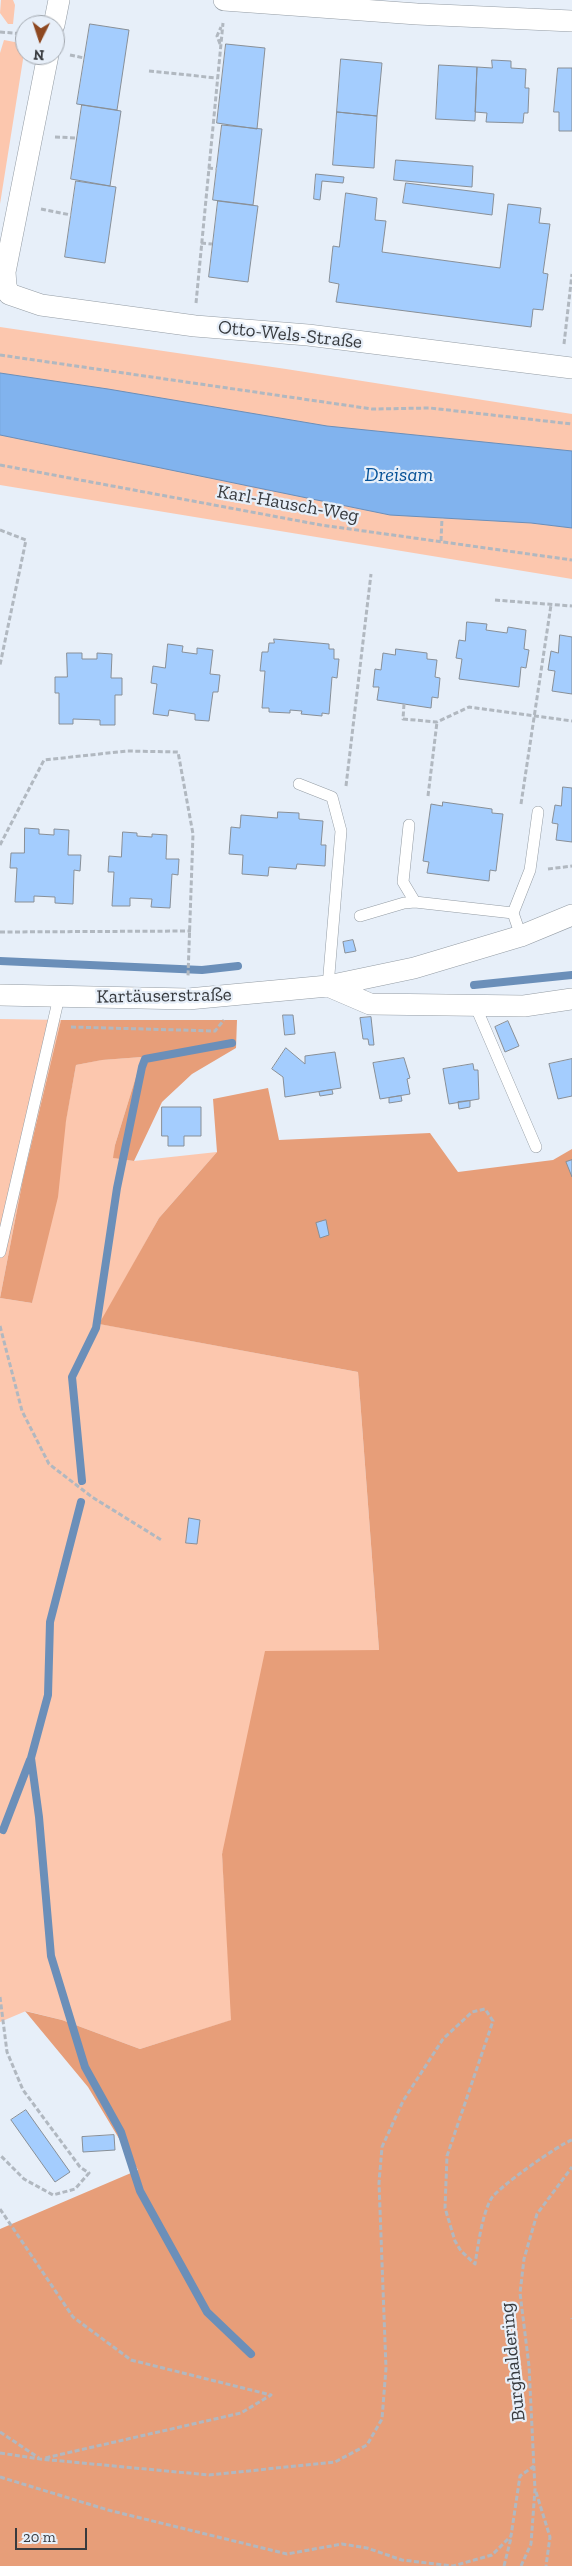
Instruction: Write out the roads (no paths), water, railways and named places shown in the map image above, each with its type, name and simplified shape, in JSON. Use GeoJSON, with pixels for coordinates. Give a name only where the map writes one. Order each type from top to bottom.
{"type":"FeatureCollection","features":[{"type":"Feature","properties":{"kind":"street"},"geometry":{"type":"LineString","coordinates":[[56,15],[59,0]]}},
{"type":"Feature","properties":{"kind":"street"},"geometry":{"type":"LineString","coordinates":[[224,0],[418,7],[572,21]]}},
{"type":"Feature","properties":{"kind":"street","name":"Otto-Wels-Straße"},"geometry":{"type":"LineString","coordinates":[[46,65],[5,272],[6,286],[9,294],[41,305],[194,326],[308,335],[566,367]]}},
{"type":"Feature","properties":{"kind":"street","name":"Kartäuserstraße"},"geometry":{"type":"LineString","coordinates":[[0,996],[188,999],[328,986],[414,968],[521,936],[572,914]]}},
{"type":"Feature","properties":{"kind":"street","name":"Kartäuserstraße"},"geometry":{"type":"LineString","coordinates":[[328,986],[370,1004],[524,1006],[572,999]]}},
{"type":"Feature","properties":{"kind":"lane"},"geometry":{"type":"LineString","coordinates":[[299,784],[332,798],[340,831],[328,986]]}},
{"type":"Feature","properties":{"kind":"lane"},"geometry":{"type":"LineString","coordinates":[[521,936],[513,913],[530,870],[538,812]]}},
{"type":"Feature","properties":{"kind":"lane"},"geometry":{"type":"LineString","coordinates":[[409,825],[403,882],[415,902]]}},
{"type":"Feature","properties":{"kind":"lane"},"geometry":{"type":"LineString","coordinates":[[360,916],[404,903],[415,902],[513,913]]}},
{"type":"Feature","properties":{"kind":"lane"},"geometry":{"type":"LineString","coordinates":[[0,1252],[59,997]]}},
{"type":"Feature","properties":{"kind":"lane"},"geometry":{"type":"LineString","coordinates":[[474,1005],[536,1146]]}},
{"type":"Feature","properties":{"kind":"water","name":"Dreisam"},"geometry":{"type":"Polygon","coordinates":[[[0,373],[327,426],[572,451],[572,528],[531,523],[390,515],[0,435],[0,373]]]}},
{"type":"Feature","properties":{"kind":"waterway"},"geometry":{"type":"LineString","coordinates":[[0,961],[202,970],[238,966]]}},
{"type":"Feature","properties":{"kind":"waterway"},"geometry":{"type":"LineString","coordinates":[[474,985],[572,975]]}},
{"type":"Feature","properties":{"kind":"waterway"},"geometry":{"type":"LineString","coordinates":[[82,1481],[72,1377],[96,1328],[117,1188],[142,1067],[145,1059],[232,1043]]}},
{"type":"Feature","properties":{"kind":"waterway"},"geometry":{"type":"LineString","coordinates":[[81,1502],[50,1622],[48,1695],[31,1758],[39,1817],[51,1956],[85,2067],[121,2132],[140,2191],[207,2312],[251,2354]]}},
{"type":"Feature","properties":{"kind":"waterway"},"geometry":{"type":"LineString","coordinates":[[3,1830],[30,1760]]}}]}
